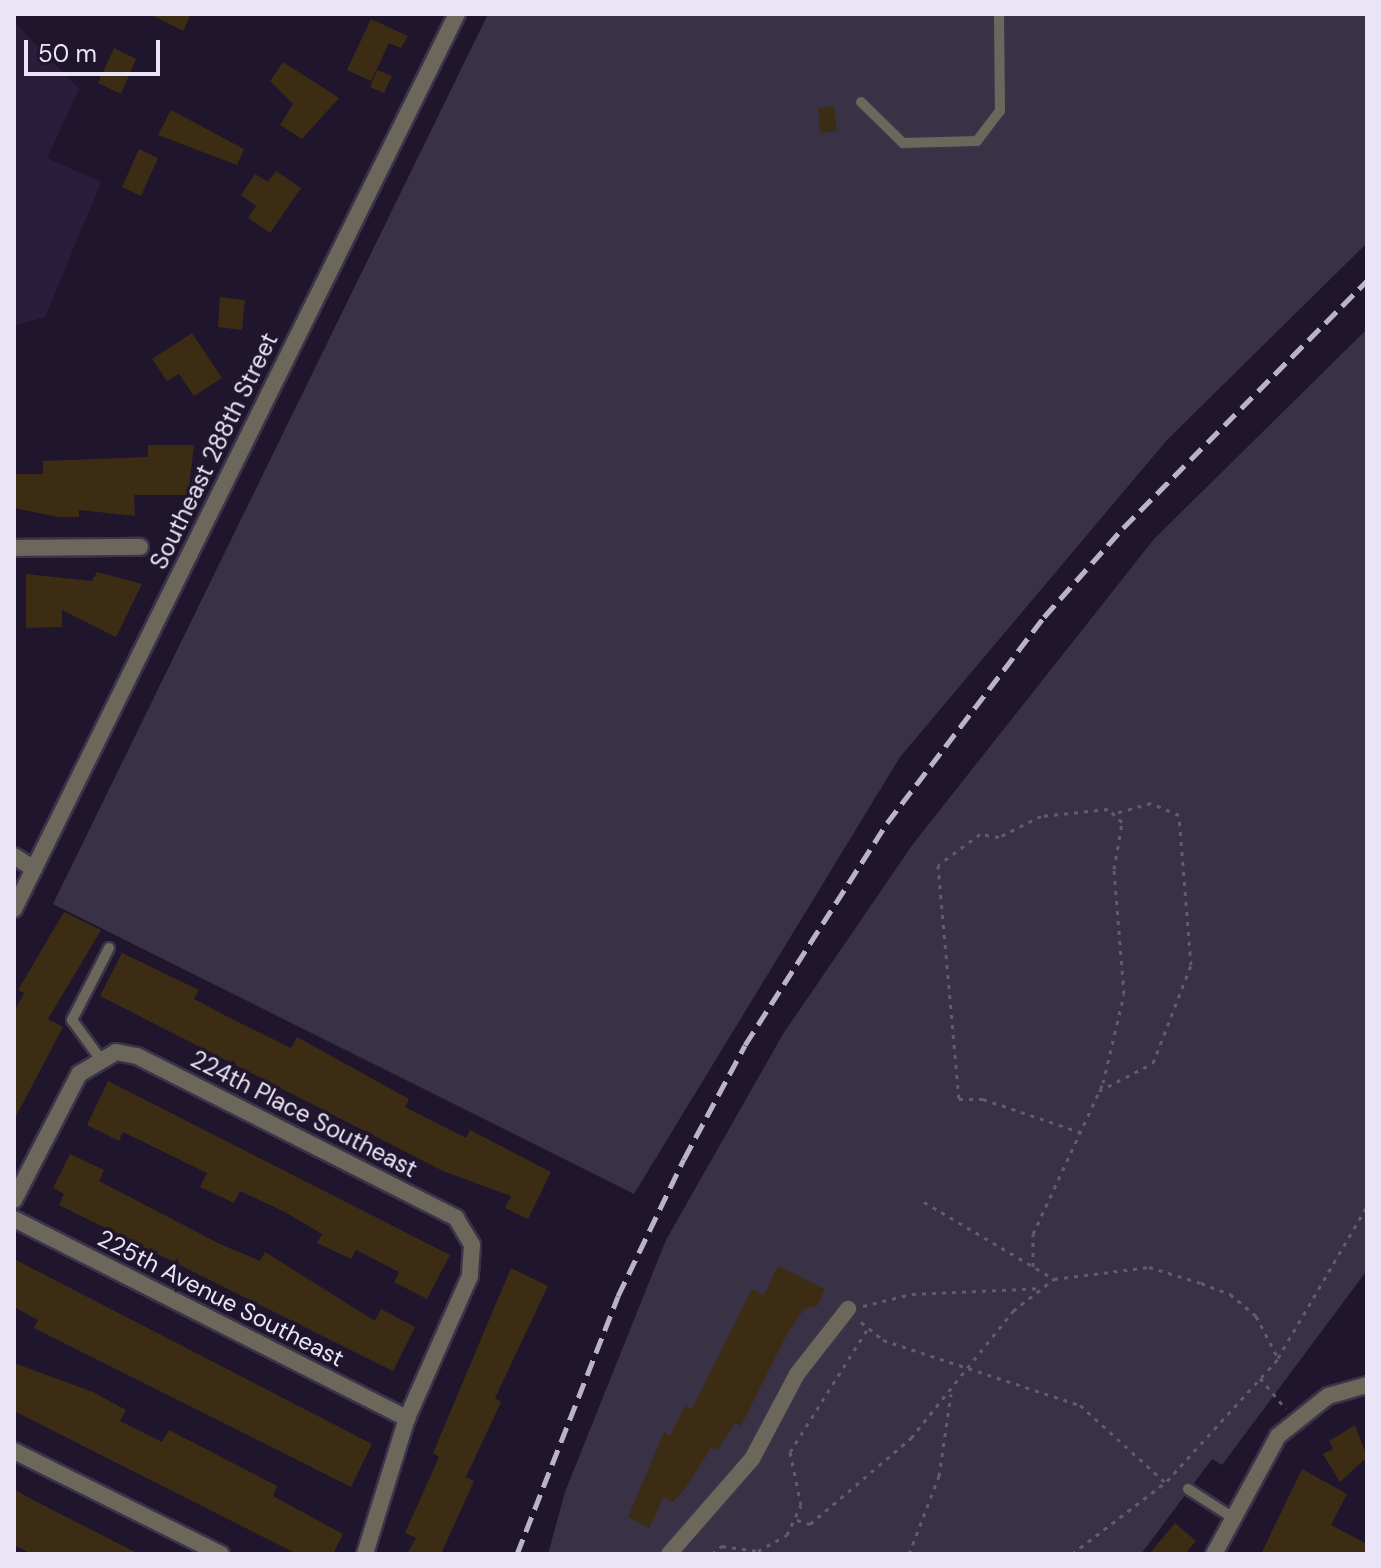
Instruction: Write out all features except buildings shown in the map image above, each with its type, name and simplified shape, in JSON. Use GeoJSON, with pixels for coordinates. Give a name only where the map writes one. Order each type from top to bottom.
{"type":"FeatureCollection","features":[{"type":"Feature","properties":{"kind":"street","name":"Southeast 288th Street"},"geometry":{"type":"LineString","coordinates":[[14,909],[457,14]]}},
{"type":"Feature","properties":{"kind":"street"},"geometry":{"type":"LineString","coordinates":[[14,548],[140,547]]}},
{"type":"Feature","properties":{"kind":"street"},"geometry":{"type":"LineString","coordinates":[[14,856],[34,869]]}},
{"type":"Feature","properties":{"kind":"street","name":"224th Place Southeast"},"geometry":{"type":"LineString","coordinates":[[99,1057],[137,1056],[456,1218],[472,1245],[470,1276],[407,1418]]}},
{"type":"Feature","properties":{"kind":"street"},"geometry":{"type":"LineString","coordinates":[[14,1200],[72,1087],[99,1057]]}},
{"type":"Feature","properties":{"kind":"street","name":"225th Avenue Southeast"},"geometry":{"type":"LineString","coordinates":[[14,1219],[407,1418]]}},
{"type":"Feature","properties":{"kind":"street"},"geometry":{"type":"LineString","coordinates":[[669,1554],[752,1459],[801,1367],[848,1309]]}},
{"type":"Feature","properties":{"kind":"street"},"geometry":{"type":"LineString","coordinates":[[1214,1554],[1266,1452],[1301,1414],[1367,1385]]}},
{"type":"Feature","properties":{"kind":"street"},"geometry":{"type":"LineString","coordinates":[[365,1554],[407,1418]]}},
{"type":"Feature","properties":{"kind":"street"},"geometry":{"type":"LineString","coordinates":[[14,1451],[221,1554]]}},
{"type":"Feature","properties":{"kind":"lane"},"geometry":{"type":"LineString","coordinates":[[861,102],[903,143],[977,141],[1000,111],[999,14]]}},
{"type":"Feature","properties":{"kind":"lane"},"geometry":{"type":"LineString","coordinates":[[99,1057],[72,1020],[109,948]]}},
{"type":"Feature","properties":{"kind":"lane"},"geometry":{"type":"LineString","coordinates":[[1188,1489],[1232,1517]]}},
{"type":"Feature","properties":{"kind":"path"},"geometry":{"type":"LineString","coordinates":[[1080,1132],[983,1099],[959,1099],[938,865],[964,841],[999,837],[1041,816],[1116,813],[1151,803],[1179,815],[1191,965],[1153,1063],[1099,1091]]}},
{"type":"Feature","properties":{"kind":"path"},"geometry":{"type":"LineString","coordinates":[[1033,1267],[1033,1234],[1099,1091],[1124,994],[1116,813]]}},
{"type":"Feature","properties":{"kind":"path"},"geometry":{"type":"LineString","coordinates":[[924,1202],[1054,1279]]}},
{"type":"Feature","properties":{"kind":"path"},"geometry":{"type":"LineString","coordinates":[[1072,1554],[1165,1482],[1278,1358],[1367,1206]]}},
{"type":"Feature","properties":{"kind":"path"},"geometry":{"type":"LineString","coordinates":[[797,1520],[810,1524],[951,1394],[1013,1311],[1054,1279],[1149,1267],[1201,1283],[1230,1294],[1256,1316],[1278,1358]]}},
{"type":"Feature","properties":{"kind":"path"},"geometry":{"type":"LineString","coordinates":[[848,1309],[912,1294],[1042,1288]]}},
{"type":"Feature","properties":{"kind":"path"},"geometry":{"type":"LineString","coordinates":[[848,1309],[883,1340],[1080,1405],[1165,1482]]}},
{"type":"Feature","properties":{"kind":"path"},"geometry":{"type":"LineString","coordinates":[[712,1554],[722,1546],[771,1547],[797,1520],[800,1479],[790,1452],[868,1328]]}},
{"type":"Feature","properties":{"kind":"path"},"geometry":{"type":"LineString","coordinates":[[1260,1378],[1301,1414]]}},
{"type":"Feature","properties":{"kind":"path"},"geometry":{"type":"LineString","coordinates":[[909,1554],[939,1476],[951,1394]]}},
{"type":"Feature","properties":{"kind":"shaded area"},"geometry":{"type":"Polygon","coordinates":[[[488,14],[1367,14],[1367,243],[1167,440],[900,757],[634,1194],[53,904],[488,14]]]}},
{"type":"Feature","properties":{"kind":"shaded area"},"geometry":{"type":"Polygon","coordinates":[[[14,22],[79,89],[47,158],[101,182],[45,317],[14,326],[14,22]]]}},
{"type":"Feature","properties":{"kind":"shaded area"},"geometry":{"type":"Polygon","coordinates":[[[1367,329],[1365,1273],[1222,1465],[1212,1459],[1141,1554],[548,1554],[565,1492],[666,1240],[783,1034],[913,844],[1154,539],[1367,329]]]}},
{"type":"Feature","properties":{"kind":"railway"},"geometry":{"type":"LineString","coordinates":[[517,1554],[618,1296],[684,1159],[745,1045],[887,823],[1044,617],[1123,528],[1367,281]]}}]}
